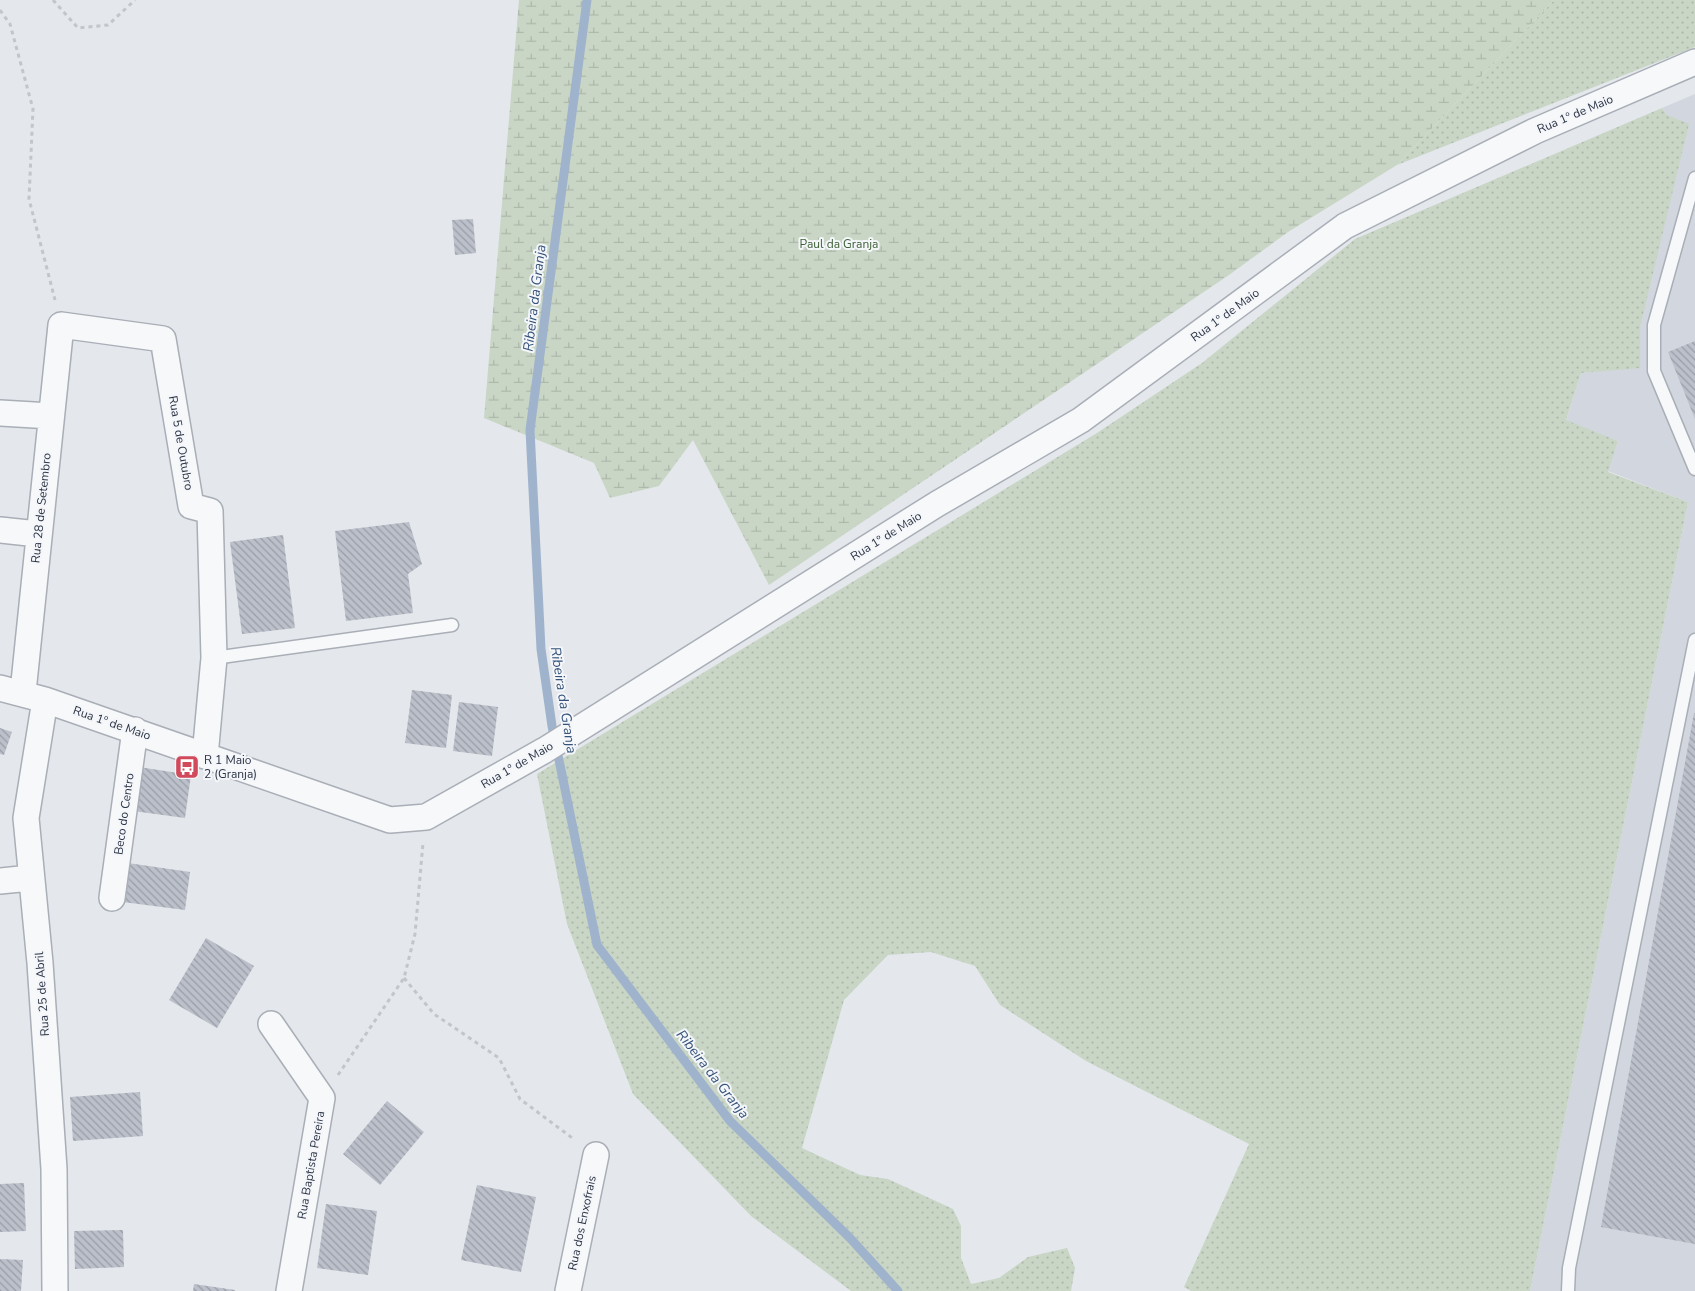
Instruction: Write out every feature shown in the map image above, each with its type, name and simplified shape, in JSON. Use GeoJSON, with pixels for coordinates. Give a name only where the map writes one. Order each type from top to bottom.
{"type":"FeatureCollection","features":[{"type":"Feature","properties":{"kind":"street","name":"Rua 1º de Maio"},"geometry":{"type":"LineString","coordinates":[[23,693],[136,730],[390,820],[426,817],[554,744],[937,504],[1081,420],[1345,226],[1534,131],[1694,65]]}},
{"type":"Feature","properties":{"kind":"street","name":"Rua 28 de Setembro"},"geometry":{"type":"LineString","coordinates":[[23,693],[61,324]]}},
{"type":"Feature","properties":{"kind":"street","name":"Rua 5 de Outubro"},"geometry":{"type":"LineString","coordinates":[[61,324],[163,339],[192,506],[210,511],[214,658],[205,756]]}},
{"type":"Feature","properties":{"kind":"street"},"geometry":{"type":"LineString","coordinates":[[0,414],[51,416]]}},
{"type":"Feature","properties":{"kind":"street"},"geometry":{"type":"LineString","coordinates":[[0,530],[38,534]]}},
{"type":"Feature","properties":{"kind":"street","name":"Rua 25 de Abril"},"geometry":{"type":"LineString","coordinates":[[23,693],[26,818],[30,878],[40,963],[54,1169],[55,1291]]}},
{"type":"Feature","properties":{"kind":"street","name":"Beco do Centro"},"geometry":{"type":"LineString","coordinates":[[112,898],[136,730]]}},
{"type":"Feature","properties":{"kind":"street"},"geometry":{"type":"LineString","coordinates":[[0,880],[30,878]]}},
{"type":"Feature","properties":{"kind":"street","name":"Rua Baptista Pereira"},"geometry":{"type":"LineString","coordinates":[[271,1024],[322,1098],[289,1291]]}},
{"type":"Feature","properties":{"kind":"street","name":"Rua dos Enxofrais"},"geometry":{"type":"LineString","coordinates":[[568,1291],[596,1155]]}},
{"type":"Feature","properties":{"kind":"lane"},"geometry":{"type":"LineString","coordinates":[[1695,178],[1654,325],[1654,371],[1695,468]]}},
{"type":"Feature","properties":{"kind":"lane"},"geometry":{"type":"LineString","coordinates":[[214,658],[452,625]]}},
{"type":"Feature","properties":{"kind":"lane"},"geometry":{"type":"LineString","coordinates":[[1568,1291],[1569,1268],[1695,640]]}},
{"type":"Feature","properties":{"kind":"path"},"geometry":{"type":"LineString","coordinates":[[53,0],[78,28],[108,25],[135,0]]}},
{"type":"Feature","properties":{"kind":"path"},"geometry":{"type":"LineString","coordinates":[[0,10],[10,24],[33,109],[29,199],[61,324]]}},
{"type":"Feature","properties":{"kind":"path"},"geometry":{"type":"LineString","coordinates":[[322,1098],[404,978],[415,934],[426,817]]}},
{"type":"Feature","properties":{"kind":"path"},"geometry":{"type":"LineString","coordinates":[[404,978],[434,1014],[499,1058],[520,1100],[596,1155]]}},
{"type":"Feature","properties":{"kind":"shaded area"},"geometry":{"type":"Polygon","coordinates":[[[1695,94],[1695,1291],[1530,1291],[1688,502],[1608,471],[1618,441],[1566,421],[1581,373],[1640,367],[1640,327],[1667,115],[1662,108],[1695,94]]]}},
{"type":"Feature","properties":{"kind":"green space","name":"Paul da Granja"},"geometry":{"type":"Polygon","coordinates":[[[519,0],[1554,0],[1397,165],[1288,232],[1229,275],[769,585],[693,440],[659,486],[610,498],[594,463],[484,418],[519,0]]]}},
{"type":"Feature","properties":{"kind":"green space"},"geometry":{"type":"Polygon","coordinates":[[[1554,0],[1695,0],[1695,47],[1397,165],[1554,0]]]}},
{"type":"Feature","properties":{"kind":"green space"},"geometry":{"type":"Polygon","coordinates":[[[1662,108],[1667,115],[1689,124],[1640,327],[1640,368],[1581,373],[1566,420],[1618,441],[1608,472],[1688,502],[1530,1291],[1191,1291],[1184,1287],[1249,1144],[1086,1061],[1000,1005],[975,966],[931,952],[888,955],[844,1000],[802,1148],[860,1175],[888,1179],[953,1209],[961,1226],[961,1258],[971,1284],[999,1278],[1028,1257],[1067,1248],[1075,1268],[1071,1291],[851,1291],[751,1216],[633,1094],[567,924],[537,774],[1097,433],[1202,363],[1355,239],[1662,108]]]}},
{"type":"Feature","properties":{"kind":"building"},"geometry":{"type":"Polygon","coordinates":[[[473,219],[476,253],[455,255],[452,220],[473,219]]]}},
{"type":"Feature","properties":{"kind":"building"},"geometry":{"type":"Polygon","coordinates":[[[1695,341],[1695,419],[1668,352],[1695,341]]]}},
{"type":"Feature","properties":{"kind":"building"},"geometry":{"type":"Polygon","coordinates":[[[409,522],[422,564],[408,574],[413,613],[346,621],[335,531],[409,522]]]}},
{"type":"Feature","properties":{"kind":"building"},"geometry":{"type":"Polygon","coordinates":[[[283,535],[295,628],[242,634],[230,542],[283,535]]]}},
{"type":"Feature","properties":{"kind":"building"},"geometry":{"type":"Polygon","coordinates":[[[412,690],[452,695],[446,748],[405,743],[412,690]]]}},
{"type":"Feature","properties":{"kind":"building"},"geometry":{"type":"Polygon","coordinates":[[[459,702],[498,707],[492,756],[453,751],[459,702]]]}},
{"type":"Feature","properties":{"kind":"building"},"geometry":{"type":"Polygon","coordinates":[[[1695,713],[1695,1244],[1601,1227],[1695,713]]]}},
{"type":"Feature","properties":{"kind":"building"},"geometry":{"type":"Polygon","coordinates":[[[0,728],[12,732],[4,755],[0,754],[0,728]]]}},
{"type":"Feature","properties":{"kind":"building"},"geometry":{"type":"Polygon","coordinates":[[[139,767],[191,775],[185,818],[133,811],[139,767]]]}},
{"type":"Feature","properties":{"kind":"building"},"geometry":{"type":"Polygon","coordinates":[[[121,862],[190,872],[185,910],[115,901],[121,862]]]}},
{"type":"Feature","properties":{"kind":"building"},"geometry":{"type":"Polygon","coordinates":[[[206,938],[254,966],[217,1028],[169,1000],[206,938]]]}},
{"type":"Feature","properties":{"kind":"building"},"geometry":{"type":"Polygon","coordinates":[[[140,1092],[143,1136],[73,1141],[70,1097],[140,1092]]]}},
{"type":"Feature","properties":{"kind":"building"},"geometry":{"type":"Polygon","coordinates":[[[387,1101],[424,1132],[380,1185],[343,1154],[387,1101]]]}},
{"type":"Feature","properties":{"kind":"building"},"geometry":{"type":"Polygon","coordinates":[[[24,1183],[26,1231],[0,1232],[0,1184],[24,1183]]]}},
{"type":"Feature","properties":{"kind":"building"},"geometry":{"type":"Polygon","coordinates":[[[477,1185],[536,1197],[521,1272],[461,1260],[477,1185]]]}},
{"type":"Feature","properties":{"kind":"building"},"geometry":{"type":"Polygon","coordinates":[[[326,1204],[377,1211],[368,1275],[317,1268],[326,1204]]]}},
{"type":"Feature","properties":{"kind":"building"},"geometry":{"type":"Polygon","coordinates":[[[123,1230],[124,1267],[75,1269],[74,1231],[123,1230]]]}},
{"type":"Feature","properties":{"kind":"building"},"geometry":{"type":"Polygon","coordinates":[[[0,1259],[23,1260],[21,1291],[0,1291],[0,1259]]]}},
{"type":"Feature","properties":{"kind":"building"},"geometry":{"type":"Polygon","coordinates":[[[194,1284],[235,1290],[235,1291],[193,1291],[194,1284]]]}},
{"type":"Feature","properties":{"kind":"waterway","name":"Ribeira da Granja"},"geometry":{"type":"LineString","coordinates":[[587,0],[530,430],[541,649],[552,726],[597,945],[730,1121],[850,1238],[898,1291]]}},
{"type":"Feature","properties":{"kind":"place","name":"R 1 Maio 2 (Granja)"},"geometry":{"type":"Point","coordinates":[187,767]}}]}
